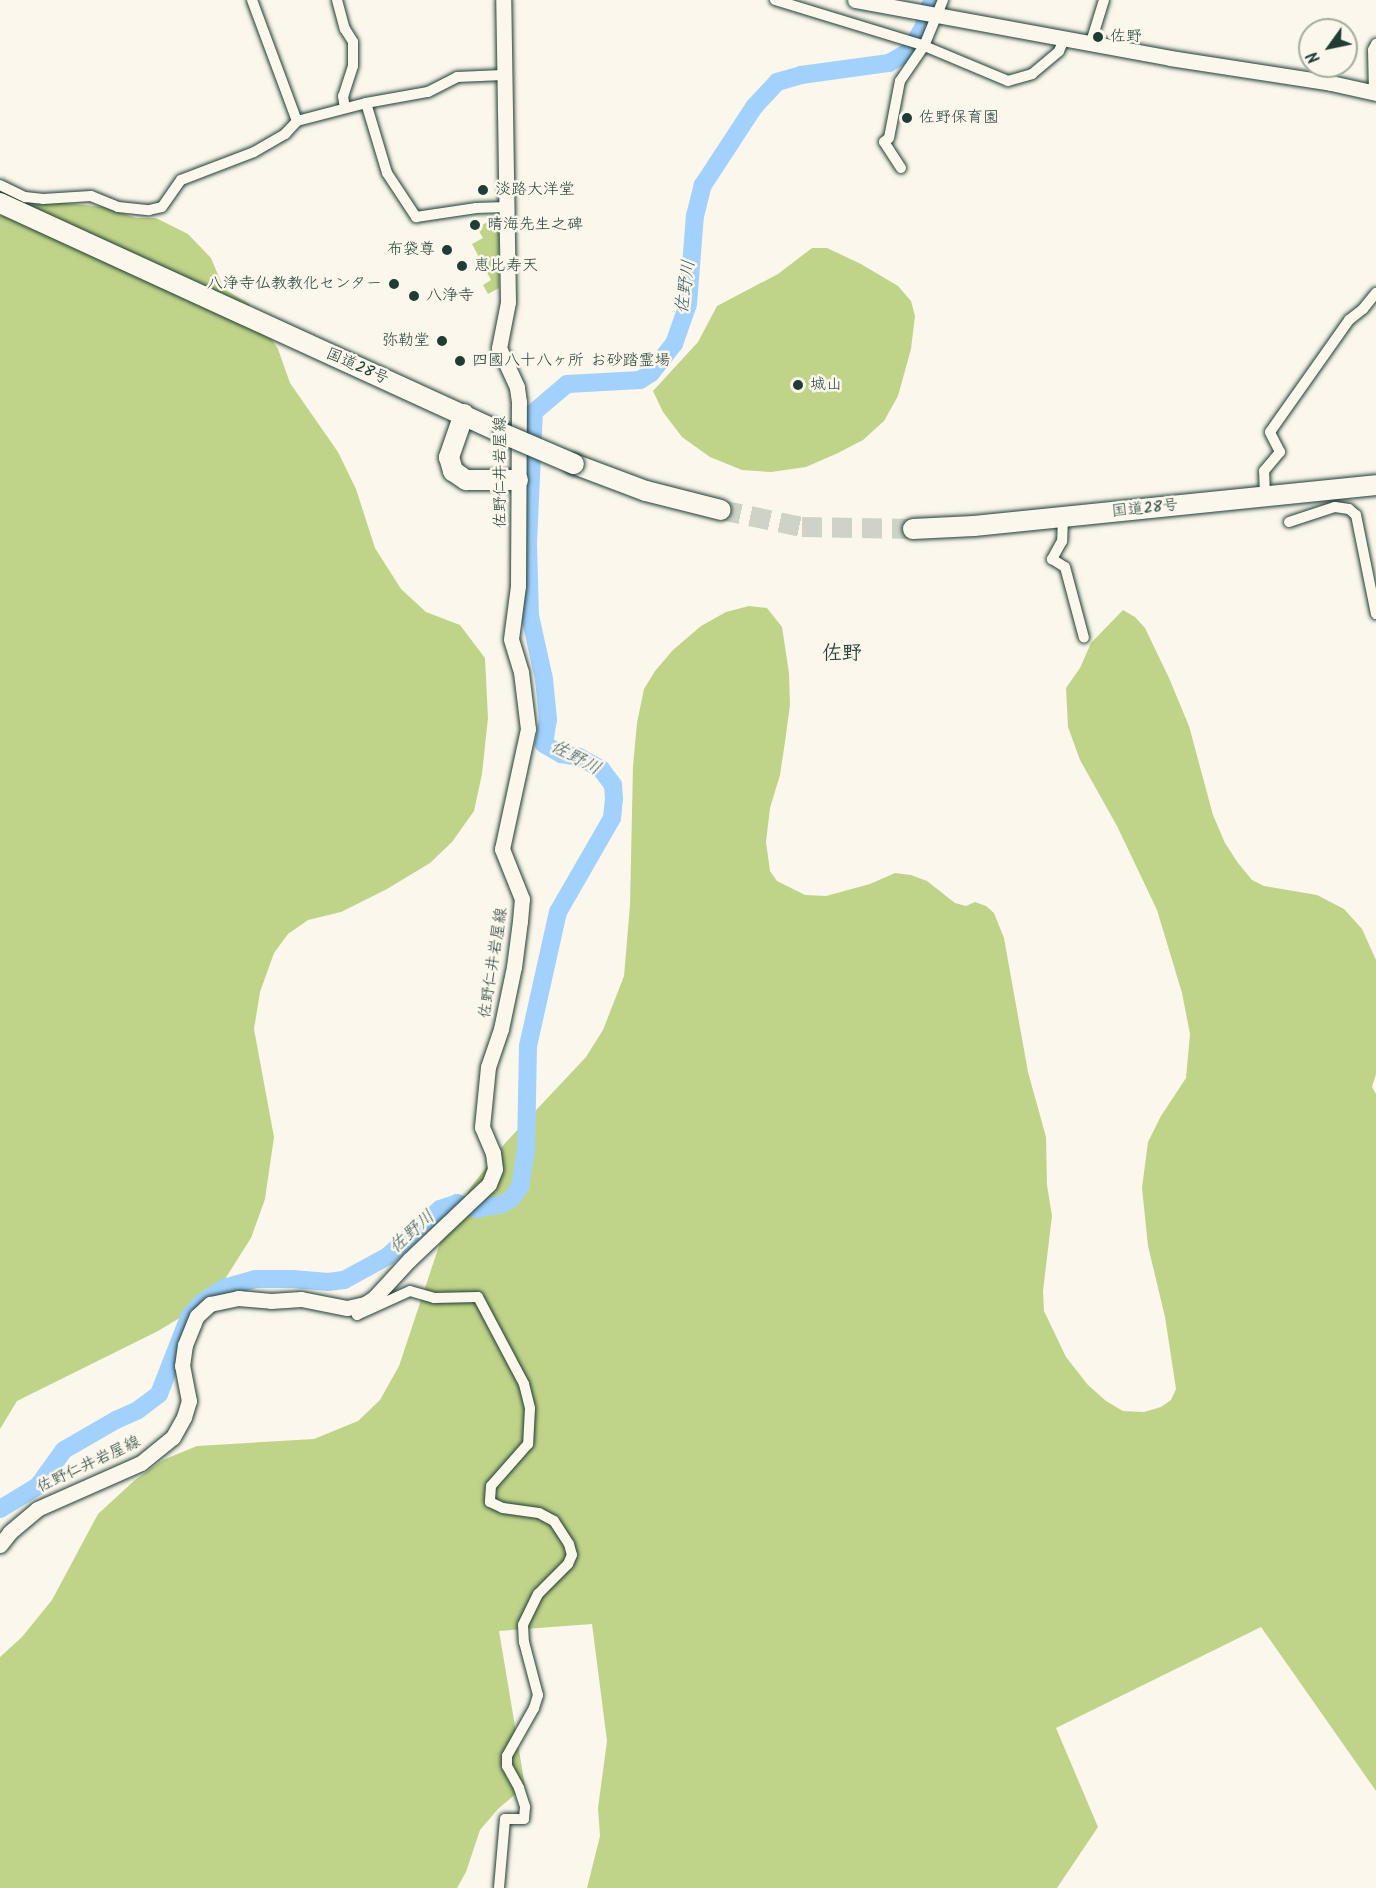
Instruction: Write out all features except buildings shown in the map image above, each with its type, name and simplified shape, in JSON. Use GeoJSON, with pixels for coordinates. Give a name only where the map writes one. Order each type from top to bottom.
{"type":"FeatureCollection","features":[{"type":"Feature","properties":{"kind":"highway","name":"国道28号"},"geometry":{"type":"LineString","coordinates":[[0,203],[574,464],[646,491],[721,510]]}},
{"type":"Feature","properties":{"kind":"highway"},"geometry":{"type":"LineString","coordinates":[[464,414],[449,457],[453,471],[466,480],[518,480]]}},
{"type":"Feature","properties":{"kind":"highway","name":"国道28号"},"geometry":{"type":"LineString","coordinates":[[913,530],[1376,485]]}},
{"type":"Feature","properties":{"kind":"main road","name":"佐野仁井岩屋線"},"geometry":{"type":"LineString","coordinates":[[0,1545],[10,1532],[37,1509],[141,1463],[173,1437],[184,1417],[189,1401],[182,1366],[185,1345],[197,1316],[210,1304],[238,1298],[271,1301],[301,1299],[353,1307],[374,1298],[409,1260],[489,1184],[495,1169],[493,1153],[482,1127],[488,1067],[501,1029],[514,967],[522,899],[502,849],[527,740],[521,672],[511,639],[518,586],[517,387],[499,348],[508,302],[503,0]]}},
{"type":"Feature","properties":{"kind":"main road"},"geometry":{"type":"LineString","coordinates":[[855,0],[918,11],[939,10],[1091,42],[1375,93]]}},
{"type":"Feature","properties":{"kind":"street"},"geometry":{"type":"LineString","coordinates":[[252,0],[297,121]]}},
{"type":"Feature","properties":{"kind":"street"},"geometry":{"type":"LineString","coordinates":[[337,0],[345,29],[353,42],[353,66],[343,96],[345,108]]}},
{"type":"Feature","properties":{"kind":"street"},"geometry":{"type":"LineString","coordinates":[[774,0],[904,39],[1008,81],[1032,74],[1059,51],[1065,37]]}},
{"type":"Feature","properties":{"kind":"street"},"geometry":{"type":"LineString","coordinates":[[1091,42],[1104,0]]}},
{"type":"Feature","properties":{"kind":"street"},"geometry":{"type":"LineString","coordinates":[[901,168],[884,142],[889,138],[900,81],[923,46],[939,10]]}},
{"type":"Feature","properties":{"kind":"street"},"geometry":{"type":"LineString","coordinates":[[1375,93],[1373,50],[1376,44]]}},
{"type":"Feature","properties":{"kind":"street"},"geometry":{"type":"LineString","coordinates":[[0,185],[26,197],[91,196],[118,207],[149,210],[162,207],[181,180],[254,152],[285,134],[297,121],[366,103],[429,92],[457,77],[503,75]]}},
{"type":"Feature","properties":{"kind":"street"},"geometry":{"type":"LineString","coordinates":[[366,103],[387,173],[416,217],[476,208],[506,207]]}},
{"type":"Feature","properties":{"kind":"street"},"geometry":{"type":"LineString","coordinates":[[1265,497],[1264,471],[1280,452],[1270,432],[1349,320],[1376,292]]}},
{"type":"Feature","properties":{"kind":"street"},"geometry":{"type":"LineString","coordinates":[[1288,522],[1335,507],[1349,509],[1356,515],[1376,614]]}},
{"type":"Feature","properties":{"kind":"street"},"geometry":{"type":"LineString","coordinates":[[1063,517],[1065,529],[1062,541],[1052,558],[1065,567],[1084,638]]}},
{"type":"Feature","properties":{"kind":"street"},"geometry":{"type":"LineString","coordinates":[[353,1307],[357,1315],[410,1291],[434,1298],[478,1297],[524,1384],[530,1408],[528,1444],[491,1486],[490,1502],[503,1508],[539,1513],[554,1521],[569,1544],[572,1555],[568,1564],[538,1594],[523,1625],[524,1642],[538,1695],[534,1708],[507,1756],[507,1766],[519,1788],[525,1807],[524,1819],[505,1818],[499,1888]]}},
{"type":"Feature","properties":{"kind":"green space"},"geometry":{"type":"Polygon","coordinates":[[[45,201],[104,207],[136,218],[156,218],[188,234],[211,258],[224,289],[248,303],[278,349],[290,383],[338,452],[356,489],[375,548],[401,589],[426,612],[460,625],[485,658],[488,718],[482,774],[474,811],[452,842],[430,863],[387,889],[341,912],[308,920],[288,934],[274,953],[260,992],[254,1029],[274,1137],[265,1199],[251,1238],[225,1279],[203,1304],[158,1331],[17,1401],[0,1429],[0,216],[45,201]]]}},
{"type":"Feature","properties":{"kind":"green space"},"geometry":{"type":"Polygon","coordinates":[[[494,218],[499,222],[499,288],[488,294],[483,285],[491,280],[472,244],[483,238],[477,228],[494,218]]]}},
{"type":"Feature","properties":{"kind":"green space"},"geometry":{"type":"Polygon","coordinates":[[[812,248],[827,248],[861,264],[898,286],[911,301],[915,316],[911,349],[898,396],[884,421],[863,440],[838,453],[806,467],[771,472],[742,470],[710,457],[682,437],[663,412],[653,391],[698,342],[717,306],[778,274],[812,248]]]}},
{"type":"Feature","properties":{"kind":"green space"},"geometry":{"type":"Polygon","coordinates":[[[749,606],[767,608],[782,627],[789,673],[790,705],[785,742],[780,775],[770,808],[766,842],[770,871],[777,881],[805,895],[826,896],[870,884],[895,873],[911,875],[927,881],[955,903],[966,906],[975,902],[986,906],[994,913],[1004,938],[1028,1072],[1046,1137],[1047,1185],[1052,1216],[1043,1291],[1044,1311],[1066,1357],[1088,1385],[1106,1401],[1123,1411],[1144,1412],[1161,1407],[1171,1400],[1176,1389],[1165,1317],[1148,1246],[1142,1188],[1148,1142],[1161,1116],[1186,1078],[1190,1034],[1182,993],[1157,910],[1117,826],[1080,760],[1068,727],[1066,688],[1080,668],[1091,643],[1123,610],[1135,617],[1145,628],[1169,678],[1189,726],[1213,815],[1225,843],[1238,863],[1252,880],[1264,886],[1317,895],[1344,909],[1362,929],[1376,960],[1376,1074],[1372,1087],[1376,1094],[1376,1791],[1261,1627],[1056,1728],[1098,1827],[1057,1888],[587,1888],[600,1836],[598,1808],[607,1741],[592,1624],[499,1631],[525,1786],[498,1809],[480,1830],[466,1872],[457,1888],[0,1888],[0,1657],[22,1637],[52,1600],[98,1514],[135,1480],[163,1460],[197,1446],[314,1439],[358,1421],[380,1400],[399,1366],[444,1231],[471,1187],[506,1142],[586,1057],[603,1030],[624,976],[630,905],[633,766],[637,723],[644,689],[655,671],[673,650],[701,626],[726,612],[749,606]]]}},
{"type":"Feature","properties":{"kind":"waterway","name":"佐野川"},"geometry":{"type":"LineString","coordinates":[[0,1509],[38,1486],[64,1450],[138,1410],[159,1394],[189,1317],[201,1303],[224,1288],[255,1279],[328,1282],[344,1280],[388,1256],[440,1209],[457,1203],[477,1209],[503,1204],[512,1198],[520,1187],[526,1150],[528,1046],[558,912],[612,818],[614,799],[613,785],[601,769],[579,757],[561,754],[544,744],[548,719],[544,679],[530,616],[528,543],[534,412],[567,384],[640,380],[651,373],[674,344],[688,304],[695,216],[703,185],[754,107],[777,82],[801,75],[889,63],[910,51],[923,28],[932,0]]}},
{"type":"Feature","properties":{"kind":"tunnel"},"geometry":{"type":"LineString","coordinates":[[721,510],[802,527],[913,529]]}},
{"type":"Feature","properties":{"kind":"place","name":"佐野"},"geometry":{"type":"Point","coordinates":[1098,37]}},
{"type":"Feature","properties":{"kind":"place","name":"佐野保育園"},"geometry":{"type":"Point","coordinates":[907,118]}},
{"type":"Feature","properties":{"kind":"place","name":"淡路大洋堂"},"geometry":{"type":"Point","coordinates":[483,190]}},
{"type":"Feature","properties":{"kind":"place","name":"晴海先生之碑"},"geometry":{"type":"Point","coordinates":[475,225]}},
{"type":"Feature","properties":{"kind":"place","name":"布袋尊"},"geometry":{"type":"Point","coordinates":[447,250]}},
{"type":"Feature","properties":{"kind":"place","name":"恵比寿天"},"geometry":{"type":"Point","coordinates":[462,266]}},
{"type":"Feature","properties":{"kind":"place","name":"八浄寺仏教教化センター"},"geometry":{"type":"Point","coordinates":[394,284]}},
{"type":"Feature","properties":{"kind":"place","name":"八浄寺"},"geometry":{"type":"Point","coordinates":[414,296]}},
{"type":"Feature","properties":{"kind":"place","name":"弥勒堂"},"geometry":{"type":"Point","coordinates":[442,341]}},
{"type":"Feature","properties":{"kind":"place","name":"四國八十八ヶ所 お砂踏霊場"},"geometry":{"type":"Point","coordinates":[460,361]}},
{"type":"Feature","properties":{"kind":"place","name":"城山"},"geometry":{"type":"Point","coordinates":[798,385]}},
{"type":"Feature","properties":{"kind":"district","name":"佐野"},"geometry":{"type":"Point","coordinates":[842,654]}}]}
